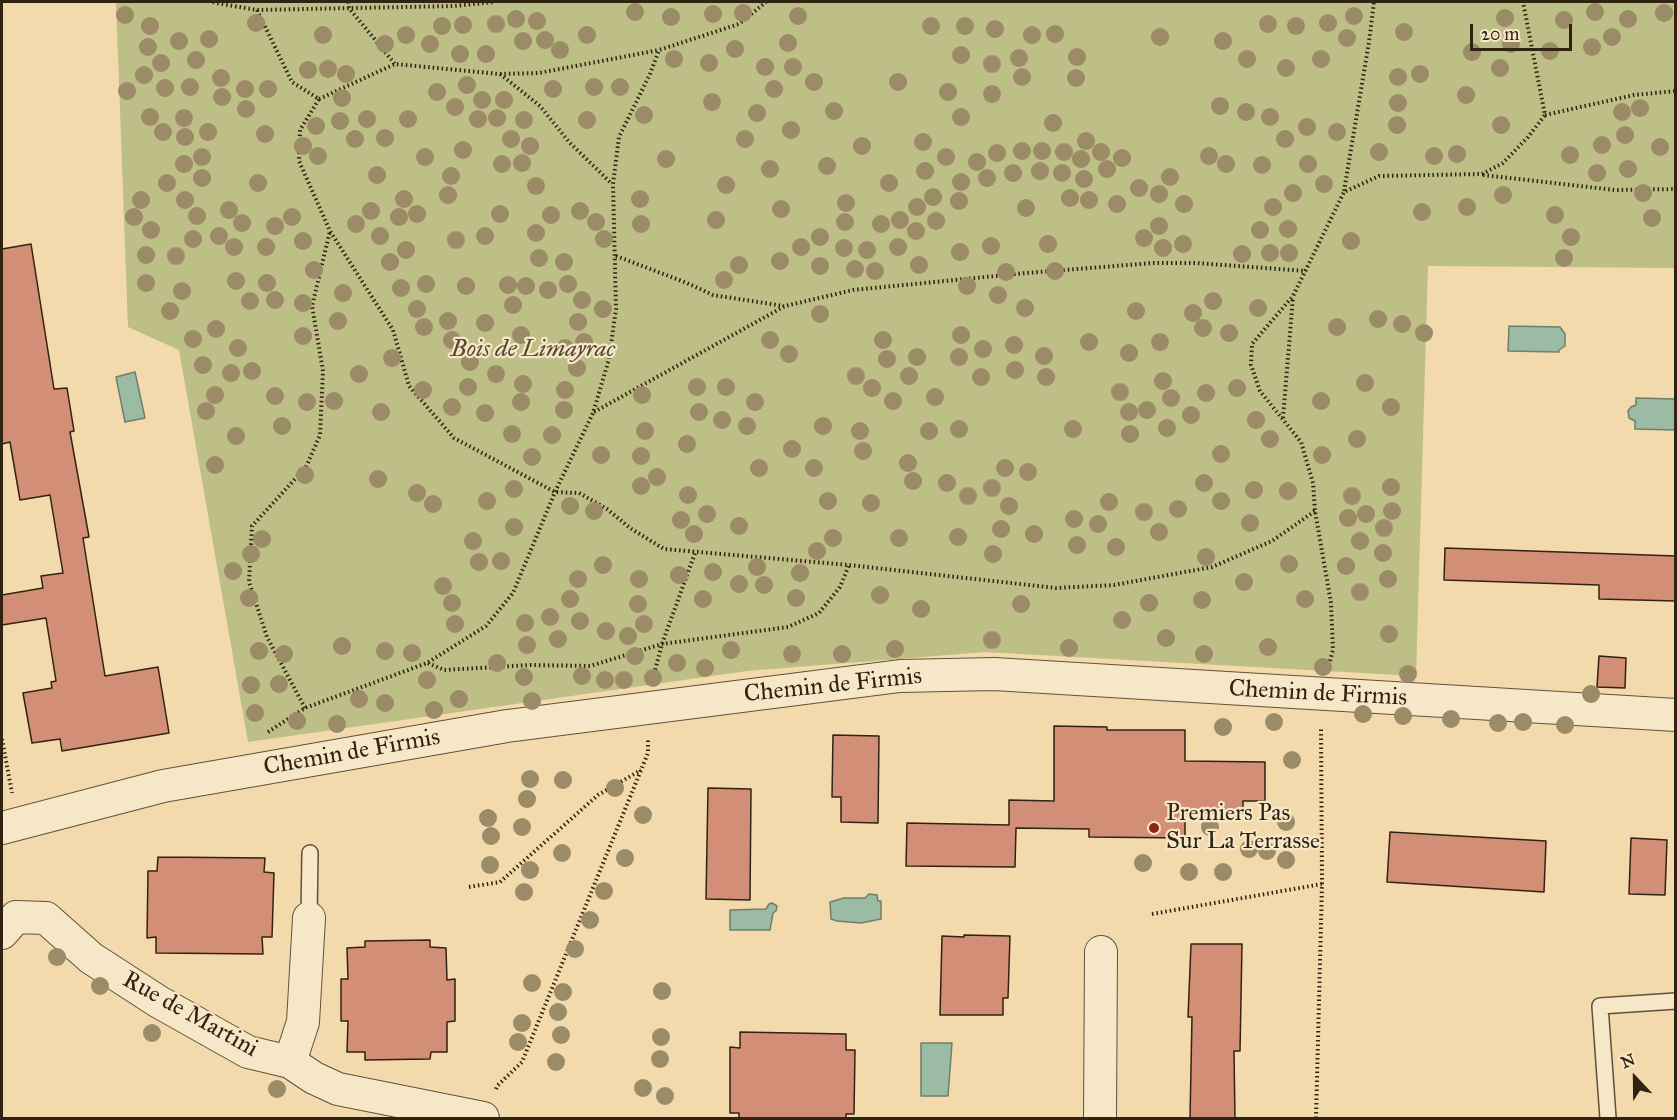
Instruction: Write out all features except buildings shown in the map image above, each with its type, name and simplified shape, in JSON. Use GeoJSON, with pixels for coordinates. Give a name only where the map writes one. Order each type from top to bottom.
{"type":"FeatureCollection","features":[{"type":"Feature","properties":{"kind":"street","name":"Chemin de Firmis"},"geometry":{"type":"LineString","coordinates":[[2,828],[163,786],[507,726],[644,707],[911,676],[994,674],[1676,715]]}},
{"type":"Feature","properties":{"kind":"street","name":"Rue de Martini"},"geometry":{"type":"LineString","coordinates":[[9,925],[46,918],[91,958],[159,1002],[248,1052],[290,1062],[314,1078],[377,1108],[488,1108]]}},
{"type":"Feature","properties":{"kind":"street"},"geometry":{"type":"LineString","coordinates":[[290,1062],[303,1022],[309,918]]}},
{"type":"Feature","properties":{"kind":"street"},"geometry":{"type":"LineString","coordinates":[[1100,1119],[1101,952]]}},
{"type":"Feature","properties":{"kind":"lane"},"geometry":{"type":"LineString","coordinates":[[309,918],[310,853]]}},
{"type":"Feature","properties":{"kind":"lane"},"geometry":{"type":"LineString","coordinates":[[1608,1119],[1600,1006],[1676,1001]]}},
{"type":"Feature","properties":{"kind":"path"},"geometry":{"type":"LineString","coordinates":[[213,2],[257,10],[454,6],[494,2]]}},
{"type":"Feature","properties":{"kind":"path"},"geometry":{"type":"LineString","coordinates":[[348,2],[349,8],[395,64]]}},
{"type":"Feature","properties":{"kind":"path"},"geometry":{"type":"LineString","coordinates":[[766,2],[738,24],[659,50],[539,73],[499,74],[395,64],[319,99],[300,130],[299,161],[330,231],[393,330],[409,386],[454,438],[555,492],[579,493],[607,509],[630,528],[664,549],[849,565],[1056,588],[1113,585],[1212,567],[1272,541],[1315,511]]}},
{"type":"Feature","properties":{"kind":"path"},"geometry":{"type":"LineString","coordinates":[[1316,1119],[1322,884],[1321,694],[1333,650],[1331,603],[1315,511],[1313,483],[1301,442],[1260,391],[1251,365],[1252,344],[1293,296],[1344,192],[1374,2]]}},
{"type":"Feature","properties":{"kind":"path"},"geometry":{"type":"LineString","coordinates":[[1523,2],[1545,115]]}},
{"type":"Feature","properties":{"kind":"path"},"geometry":{"type":"LineString","coordinates":[[257,10],[292,82],[319,99]]}},
{"type":"Feature","properties":{"kind":"path"},"geometry":{"type":"LineString","coordinates":[[252,770],[249,745],[305,708],[427,663],[486,626],[513,593],[555,492],[593,413],[609,359],[616,309],[613,184],[619,137],[650,74],[659,50]]}},
{"type":"Feature","properties":{"kind":"path"},"geometry":{"type":"LineString","coordinates":[[499,74],[540,106],[569,142],[613,184]]}},
{"type":"Feature","properties":{"kind":"path"},"geometry":{"type":"LineString","coordinates":[[1482,174],[1503,163],[1545,115],[1634,95],[1676,91]]}},
{"type":"Feature","properties":{"kind":"path"},"geometry":{"type":"LineString","coordinates":[[1344,192],[1378,176],[1482,174],[1616,190],[1676,189]]}},
{"type":"Feature","properties":{"kind":"path"},"geometry":{"type":"LineString","coordinates":[[305,708],[267,637],[249,582],[251,537],[252,526],[306,467],[320,435],[323,370],[312,306],[330,231]]}},
{"type":"Feature","properties":{"kind":"path"},"geometry":{"type":"LineString","coordinates":[[616,256],[713,294],[785,306]]}},
{"type":"Feature","properties":{"kind":"path"},"geometry":{"type":"LineString","coordinates":[[593,413],[785,306],[853,290],[1153,263],[1196,263],[1306,271]]}},
{"type":"Feature","properties":{"kind":"path"},"geometry":{"type":"LineString","coordinates":[[1282,419],[1293,296]]}},
{"type":"Feature","properties":{"kind":"path"},"geometry":{"type":"LineString","coordinates":[[644,707],[662,644],[695,553]]}},
{"type":"Feature","properties":{"kind":"path"},"geometry":{"type":"LineString","coordinates":[[427,663],[444,670],[531,664],[590,666],[662,644],[788,627],[819,612],[840,587],[849,565]]}},
{"type":"Feature","properties":{"kind":"path"},"geometry":{"type":"LineString","coordinates":[[488,1108],[497,1086],[522,1062],[648,753]]}},
{"type":"Feature","properties":{"kind":"path"},"geometry":{"type":"LineString","coordinates":[[469,887],[500,882],[598,795],[642,769]]}},
{"type":"Feature","properties":{"kind":"path"},"geometry":{"type":"LineString","coordinates":[[1152,914],[1322,884]]}},
{"type":"Feature","properties":{"kind":"green space","name":"Bois de Limayrac"},"geometry":{"type":"Polygon","coordinates":[[[116,2],[1675,2],[1675,268],[1428,266],[1416,676],[985,652],[747,671],[248,742],[179,350],[128,327],[116,2]]]}},
{"type":"Feature","properties":{"kind":"shaded area"},"geometry":{"type":"Polygon","coordinates":[[[1509,326],[1560,327],[1565,334],[1565,346],[1559,352],[1508,351],[1509,326]]]}},
{"type":"Feature","properties":{"kind":"shaded area"},"geometry":{"type":"Polygon","coordinates":[[[135,372],[145,418],[125,422],[116,377],[135,372]]]}},
{"type":"Feature","properties":{"kind":"shaded area"},"geometry":{"type":"Polygon","coordinates":[[[1636,398],[1675,399],[1675,430],[1635,429],[1635,421],[1629,418],[1628,411],[1636,405],[1636,398]]]}},
{"type":"Feature","properties":{"kind":"shaded area"},"geometry":{"type":"Polygon","coordinates":[[[869,894],[877,895],[878,901],[881,901],[881,919],[861,923],[831,919],[830,902],[844,898],[865,898],[869,894]]]}},
{"type":"Feature","properties":{"kind":"shaded area"},"geometry":{"type":"Polygon","coordinates":[[[772,903],[777,906],[773,913],[770,930],[730,930],[730,910],[766,909],[772,903]]]}},
{"type":"Feature","properties":{"kind":"shaded area"},"geometry":{"type":"Polygon","coordinates":[[[921,1043],[952,1043],[948,1096],[921,1096],[921,1043]]]}},
{"type":"Feature","properties":{"kind":"place","name":"Premiers Pas Sur La Terrasse"},"geometry":{"type":"Point","coordinates":[1154,828]}}]}
